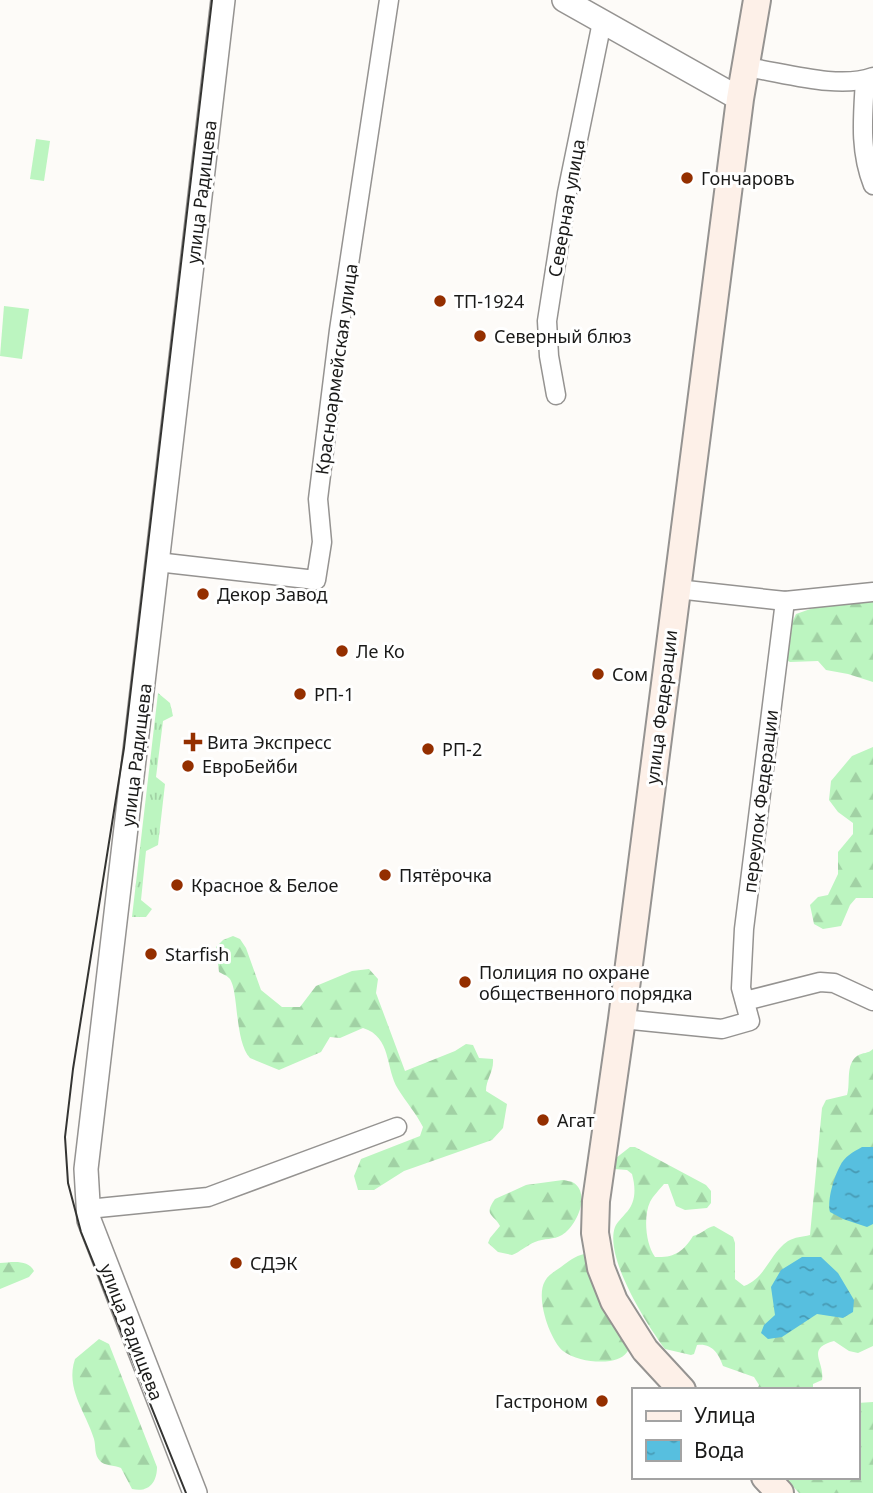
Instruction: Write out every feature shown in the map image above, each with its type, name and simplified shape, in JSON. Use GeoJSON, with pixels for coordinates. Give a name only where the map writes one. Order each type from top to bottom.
{"type":"FeatureCollection","features":[{"type":"Feature","properties":{"kind":"main road","name":"улица Федерации"},"geometry":{"type":"LineString","coordinates":[[680,1388],[645,1350],[614,1301],[601,1268],[595,1233],[601,1157],[622,1019],[740,99],[757,0]]}},
{"type":"Feature","properties":{"kind":"main road"},"geometry":{"type":"LineString","coordinates":[[767,1479],[780,1493]]}},
{"type":"Feature","properties":{"kind":"street","name":"улица Радищева"},"geometry":{"type":"LineString","coordinates":[[195,1493],[89,1220],[86,1169],[223,0]]}},
{"type":"Feature","properties":{"kind":"street","name":"Красноармейская улица"},"geometry":{"type":"LineString","coordinates":[[157,562],[316,580],[322,542],[318,499],[339,330],[389,0]]}},
{"type":"Feature","properties":{"kind":"street"},"geometry":{"type":"LineString","coordinates":[[564,0],[594,12],[740,99]]}},
{"type":"Feature","properties":{"kind":"street","name":"Северная улица"},"geometry":{"type":"LineString","coordinates":[[556,395],[549,356],[547,321],[594,12]]}},
{"type":"Feature","properties":{"kind":"street"},"geometry":{"type":"LineString","coordinates":[[745,67],[836,82],[869,78],[862,135],[866,168],[873,185]]}},
{"type":"Feature","properties":{"kind":"street"},"geometry":{"type":"LineString","coordinates":[[677,589],[785,601],[873,592]]}},
{"type":"Feature","properties":{"kind":"street","name":"переулок Федерации"},"geometry":{"type":"LineString","coordinates":[[622,1019],[722,1029],[750,1021],[741,988],[744,929],[785,601]]}},
{"type":"Feature","properties":{"kind":"street"},"geometry":{"type":"LineString","coordinates":[[745,1002],[820,982],[834,983],[873,1001]]}},
{"type":"Feature","properties":{"kind":"street"},"geometry":{"type":"LineString","coordinates":[[88,1209],[208,1197],[397,1127]]}},
{"type":"Feature","properties":{"kind":"green space"},"geometry":{"type":"Polygon","coordinates":[[[36,139],[50,141],[44,181],[30,179],[36,139]]]}},
{"type":"Feature","properties":{"kind":"green space"},"geometry":{"type":"Polygon","coordinates":[[[4,306],[29,309],[22,359],[0,356],[4,306]]]}},
{"type":"Feature","properties":{"kind":"green space"},"geometry":{"type":"Polygon","coordinates":[[[873,602],[873,682],[826,670],[818,661],[790,662],[784,659],[788,631],[796,614],[822,605],[873,602]]]}},
{"type":"Feature","properties":{"kind":"green space"},"geometry":{"type":"Polygon","coordinates":[[[158,693],[170,703],[173,716],[163,721],[156,777],[165,784],[158,845],[146,851],[141,900],[152,909],[146,917],[132,917],[158,693]]]}},
{"type":"Feature","properties":{"kind":"green space"},"geometry":{"type":"Polygon","coordinates":[[[873,747],[873,898],[856,898],[841,926],[823,929],[814,924],[810,905],[818,897],[828,895],[838,874],[838,852],[853,834],[853,823],[838,812],[829,800],[831,781],[852,756],[873,747]]]}},
{"type":"Feature","properties":{"kind":"green space"},"geometry":{"type":"Polygon","coordinates":[[[233,936],[240,939],[246,948],[261,990],[282,1007],[300,1007],[316,986],[352,971],[369,969],[378,979],[376,993],[405,1071],[466,1044],[473,1045],[479,1058],[493,1059],[486,1091],[507,1104],[503,1128],[492,1140],[404,1171],[374,1190],[358,1190],[354,1176],[361,1159],[420,1136],[423,1127],[394,1081],[379,1038],[363,1028],[340,1038],[330,1037],[321,1052],[279,1070],[250,1058],[241,1040],[232,984],[228,977],[219,972],[216,947],[233,936]]]}},
{"type":"Feature","properties":{"kind":"green space"},"geometry":{"type":"Polygon","coordinates":[[[873,1049],[873,1346],[858,1353],[849,1351],[834,1341],[825,1344],[818,1352],[822,1380],[813,1384],[813,1388],[758,1388],[759,1385],[754,1377],[723,1366],[717,1354],[707,1346],[697,1345],[691,1355],[665,1349],[629,1290],[616,1255],[613,1240],[615,1227],[629,1210],[634,1190],[632,1174],[627,1170],[614,1169],[616,1158],[630,1147],[635,1147],[706,1185],[711,1191],[711,1203],[707,1208],[685,1210],[676,1206],[668,1184],[664,1184],[648,1208],[646,1223],[649,1245],[655,1257],[673,1255],[682,1250],[693,1236],[714,1226],[733,1237],[735,1279],[744,1286],[763,1272],[776,1252],[788,1241],[810,1235],[822,1108],[826,1100],[847,1095],[853,1060],[873,1049]]]}},
{"type":"Feature","properties":{"kind":"green space"},"geometry":{"type":"Polygon","coordinates":[[[563,1180],[574,1183],[581,1195],[580,1210],[567,1231],[559,1237],[535,1242],[512,1255],[498,1252],[488,1243],[500,1226],[490,1212],[495,1199],[526,1185],[563,1180]]]}},
{"type":"Feature","properties":{"kind":"green space"},"geometry":{"type":"Polygon","coordinates":[[[584,1254],[590,1255],[630,1346],[625,1355],[610,1361],[579,1359],[563,1351],[553,1338],[545,1318],[542,1288],[546,1279],[569,1261],[584,1254]]]}},
{"type":"Feature","properties":{"kind":"green space"},"geometry":{"type":"Polygon","coordinates":[[[0,1263],[24,1263],[34,1271],[29,1277],[0,1289],[0,1263]]]}},
{"type":"Feature","properties":{"kind":"green space"},"geometry":{"type":"Polygon","coordinates":[[[99,1339],[109,1344],[157,1467],[154,1482],[147,1488],[132,1489],[121,1468],[104,1464],[98,1459],[94,1439],[78,1400],[73,1380],[75,1359],[99,1339]]]}},
{"type":"Feature","properties":{"kind":"green space"},"geometry":{"type":"Polygon","coordinates":[[[873,1402],[873,1493],[799,1493],[786,1479],[859,1479],[859,1403],[873,1402]]]}},
{"type":"Feature","properties":{"kind":"water"},"geometry":{"type":"Polygon","coordinates":[[[862,1147],[873,1147],[873,1224],[867,1227],[843,1219],[830,1212],[829,1207],[833,1182],[842,1163],[862,1147]]]}},
{"type":"Feature","properties":{"kind":"water"},"geometry":{"type":"Polygon","coordinates":[[[802,1257],[821,1257],[838,1273],[854,1300],[853,1312],[843,1318],[817,1314],[782,1337],[768,1339],[761,1333],[764,1325],[775,1315],[771,1287],[781,1270],[802,1257]]]}},
{"type":"Feature","properties":{"kind":"tram line"},"geometry":{"type":"LineString","coordinates":[[186,1493],[81,1232],[68,1183],[65,1137],[73,1069],[124,748],[212,0]]}},
{"type":"Feature","properties":{"kind":"place","name":"Гончаровъ"},"geometry":{"type":"Point","coordinates":[687,178]}},
{"type":"Feature","properties":{"kind":"place","name":"ТП-1924"},"geometry":{"type":"Point","coordinates":[440,301]}},
{"type":"Feature","properties":{"kind":"place","name":"Северный блюз"},"geometry":{"type":"Point","coordinates":[480,336]}},
{"type":"Feature","properties":{"kind":"place","name":"Декор Завод"},"geometry":{"type":"Point","coordinates":[203,594]}},
{"type":"Feature","properties":{"kind":"place","name":"Ле Ко"},"geometry":{"type":"Point","coordinates":[342,651]}},
{"type":"Feature","properties":{"kind":"place","name":"Сом"},"geometry":{"type":"Point","coordinates":[598,674]}},
{"type":"Feature","properties":{"kind":"place","name":"РП-1"},"geometry":{"type":"Point","coordinates":[300,694]}},
{"type":"Feature","properties":{"kind":"place","name":"Вита Экспресс"},"geometry":{"type":"Point","coordinates":[193,742]}},
{"type":"Feature","properties":{"kind":"place","name":"РП-2"},"geometry":{"type":"Point","coordinates":[428,749]}},
{"type":"Feature","properties":{"kind":"place","name":"ЕвроБейби"},"geometry":{"type":"Point","coordinates":[188,766]}},
{"type":"Feature","properties":{"kind":"place","name":"Пятёрочка"},"geometry":{"type":"Point","coordinates":[385,875]}},
{"type":"Feature","properties":{"kind":"place","name":"Красное & Белое"},"geometry":{"type":"Point","coordinates":[177,885]}},
{"type":"Feature","properties":{"kind":"place","name":"Starfish"},"geometry":{"type":"Point","coordinates":[151,954]}},
{"type":"Feature","properties":{"kind":"place","name":"Полиция по охране общественного порядка"},"geometry":{"type":"Point","coordinates":[465,982]}},
{"type":"Feature","properties":{"kind":"place","name":"Агат"},"geometry":{"type":"Point","coordinates":[543,1120]}},
{"type":"Feature","properties":{"kind":"place","name":"СДЭК"},"geometry":{"type":"Point","coordinates":[236,1263]}},
{"type":"Feature","properties":{"kind":"place","name":"Гастроном"},"geometry":{"type":"Point","coordinates":[602,1401]}}]}
